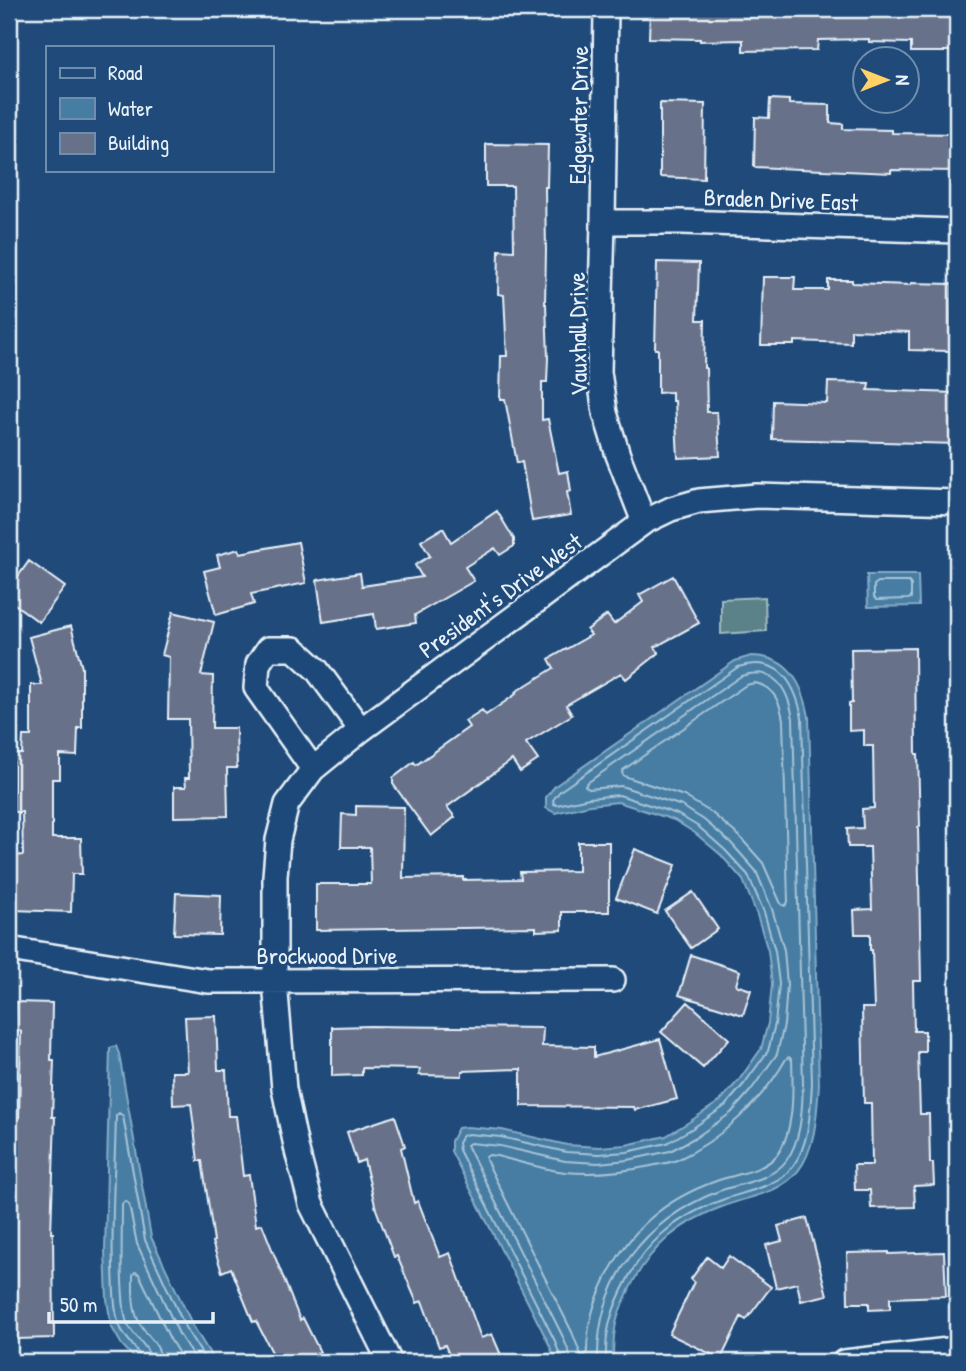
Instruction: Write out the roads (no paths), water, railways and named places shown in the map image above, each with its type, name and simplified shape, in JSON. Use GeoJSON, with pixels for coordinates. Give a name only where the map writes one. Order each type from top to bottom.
{"type":"FeatureCollection","features":[{"type":"Feature","properties":{"kind":"street","name":"Edgewater Drive"},"geometry":{"type":"LineString","coordinates":[[603,222],[606,9]]}},
{"type":"Feature","properties":{"kind":"street","name":"Braden Drive East"},"geometry":{"type":"LineString","coordinates":[[603,222],[957,231]]}},
{"type":"Feature","properties":{"kind":"street","name":"Vauxhall Drive"},"geometry":{"type":"LineString","coordinates":[[603,222],[599,372],[605,412],[618,455],[644,522]]}},
{"type":"Feature","properties":{"kind":"street","name":"President's Drive West"},"geometry":{"type":"LineString","coordinates":[[390,1362],[311,1205],[284,1089],[275,982],[275,876],[278,840],[287,804],[313,769],[361,730],[644,522],[671,509],[699,501],[757,496],[957,502]]}},
{"type":"Feature","properties":{"kind":"street"},"geometry":{"type":"LineString","coordinates":[[313,769],[256,688],[258,664],[268,649],[294,649],[317,670],[361,730]]}},
{"type":"Feature","properties":{"kind":"street","name":"Brockwood Drive"},"geometry":{"type":"LineString","coordinates":[[9,949],[208,981],[613,981]]}},
{"type":"Feature","properties":{"kind":"street","name":"Brockwood Drive"},"geometry":{"type":"LineString","coordinates":[[9,963],[44,956]]}},
{"type":"Feature","properties":{"kind":"street"},"geometry":{"type":"LineString","coordinates":[[844,1362],[957,1349]]}},
{"type":"Feature","properties":{"kind":"water"},"geometry":{"type":"Polygon","coordinates":[[[867,575],[918,575],[919,606],[868,607],[867,575]]]}},
{"type":"Feature","properties":{"kind":"water"},"geometry":{"type":"Polygon","coordinates":[[[751,656],[775,661],[792,674],[803,694],[809,717],[819,1084],[809,1152],[798,1171],[783,1184],[765,1193],[710,1211],[681,1227],[657,1248],[637,1274],[619,1312],[614,1336],[613,1362],[556,1362],[451,1151],[451,1141],[458,1128],[502,1130],[567,1145],[599,1147],[626,1145],[666,1136],[720,1101],[761,1049],[768,1023],[772,984],[768,951],[743,880],[721,855],[695,833],[674,820],[618,802],[555,813],[546,808],[546,797],[555,786],[735,661],[751,656]]]}},
{"type":"Feature","properties":{"kind":"water"},"geometry":{"type":"Polygon","coordinates":[[[116,1046],[151,1237],[193,1326],[215,1362],[138,1362],[122,1345],[111,1326],[105,1251],[110,1048],[116,1046]]]}}]}
